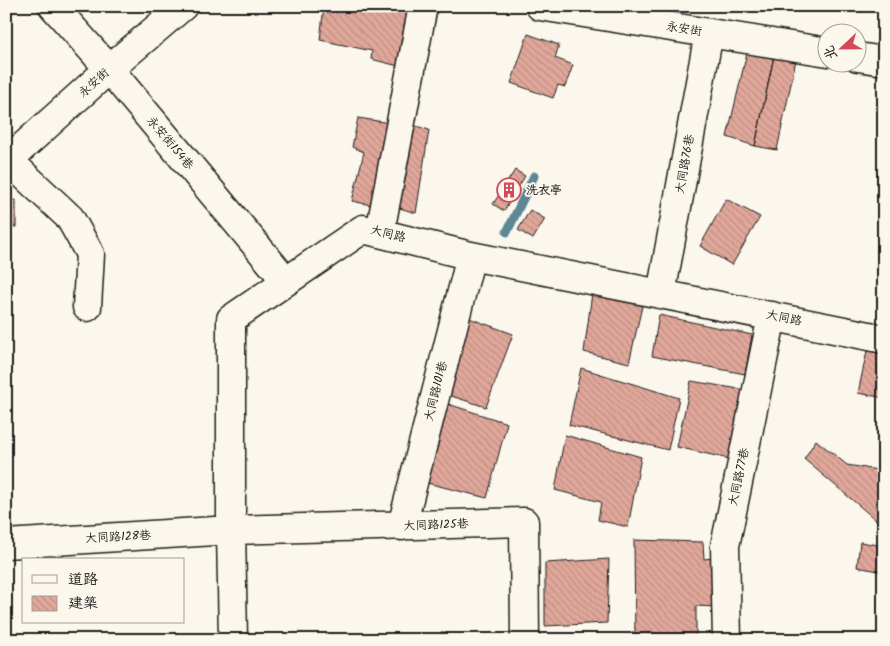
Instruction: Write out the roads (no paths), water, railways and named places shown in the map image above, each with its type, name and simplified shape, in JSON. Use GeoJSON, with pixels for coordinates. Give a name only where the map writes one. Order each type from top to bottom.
{"type":"FeatureCollection","features":[{"type":"Feature","properties":{"kind":"street","name":"永安街154巷"},"geometry":{"type":"LineString","coordinates":[[53,6],[109,69],[286,281]]}},
{"type":"Feature","properties":{"kind":"street","name":"永安街"},"geometry":{"type":"LineString","coordinates":[[7,161],[109,69],[183,6]]}},
{"type":"Feature","properties":{"kind":"street"},"geometry":{"type":"LineString","coordinates":[[380,232],[423,6]]}},
{"type":"Feature","properties":{"kind":"street","name":"永安街"},"geometry":{"type":"LineString","coordinates":[[540,6],[627,13],[709,34],[818,50]]}},
{"type":"Feature","properties":{"kind":"street","name":"大同路76巷"},"geometry":{"type":"LineString","coordinates":[[662,294],[709,34]]}},
{"type":"Feature","properties":{"kind":"street"},"geometry":{"type":"LineString","coordinates":[[868,59],[884,61]]}},
{"type":"Feature","properties":{"kind":"street"},"geometry":{"type":"LineString","coordinates":[[7,161],[70,218],[90,254],[87,307]]}},
{"type":"Feature","properties":{"kind":"street","name":"大同路"},"geometry":{"type":"LineString","coordinates":[[233,640],[231,319],[363,228],[471,256],[884,339]]}},
{"type":"Feature","properties":{"kind":"street","name":"大同路101巷"},"geometry":{"type":"LineString","coordinates":[[402,526],[471,256]]}},
{"type":"Feature","properties":{"kind":"street","name":"大同路77巷"},"geometry":{"type":"LineString","coordinates":[[727,640],[725,546],[772,316]]}},
{"type":"Feature","properties":{"kind":"street","name":"大同路125巷"},"geometry":{"type":"LineString","coordinates":[[231,530],[524,522],[525,640]]}},
{"type":"Feature","properties":{"kind":"street","name":"大同路128巷"},"geometry":{"type":"LineString","coordinates":[[6,544],[231,530]]}},
{"type":"Feature","properties":{"kind":"waterway"},"geometry":{"type":"LineString","coordinates":[[507,232],[534,176]]}},
{"type":"Feature","properties":{"kind":"place","name":"洗衣亭"},"geometry":{"type":"Point","coordinates":[509,190]}}]}
